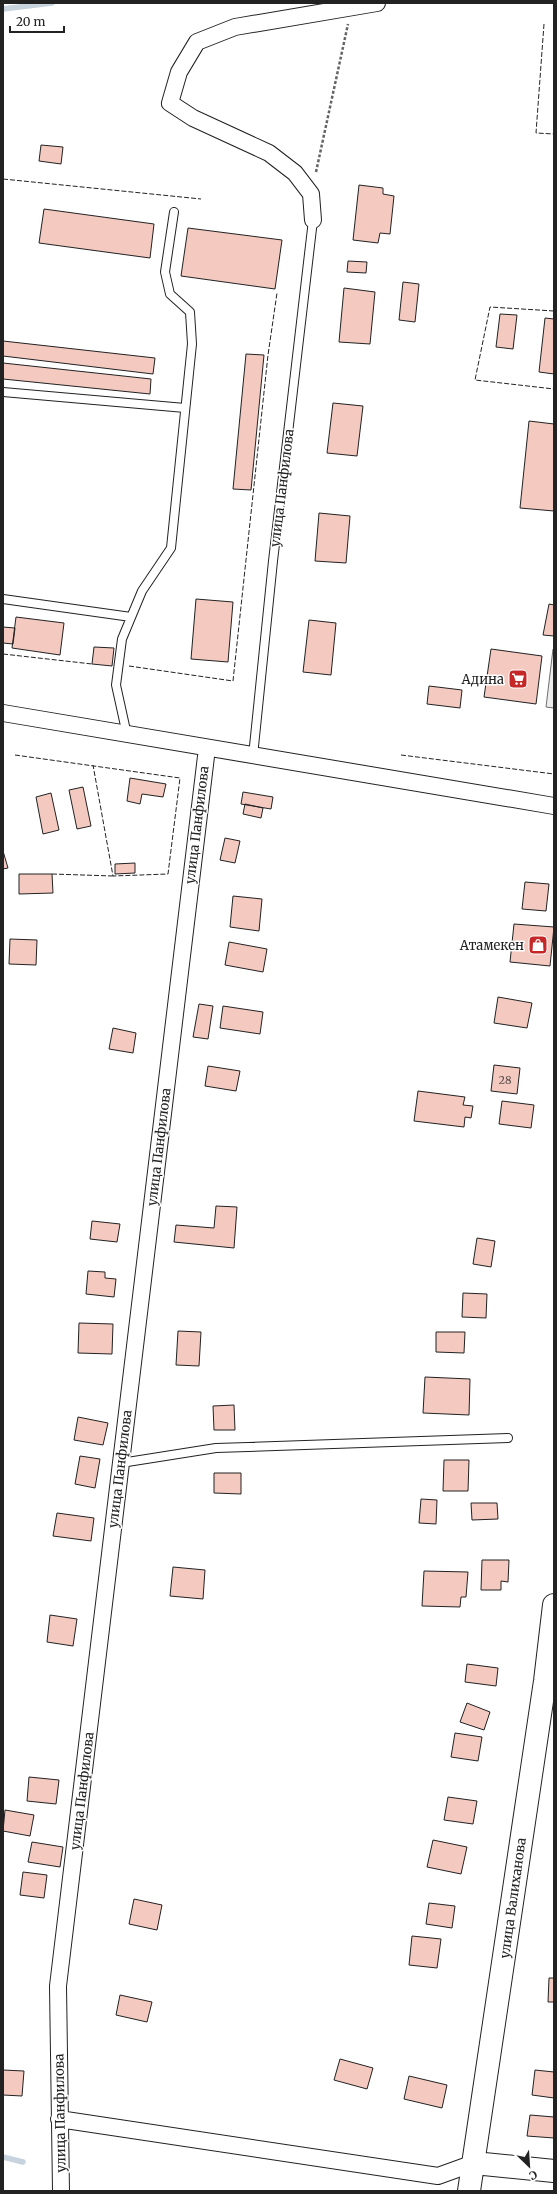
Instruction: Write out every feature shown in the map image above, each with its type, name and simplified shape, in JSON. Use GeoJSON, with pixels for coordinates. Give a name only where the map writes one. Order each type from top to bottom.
{"type":"FeatureCollection","features":[{"type":"Feature","properties":{"kind":"main road","name":"улица Валиханова"},"geometry":{"type":"LineString","coordinates":[[470,2191],[544,1689],[554,1605]]}},
{"type":"Feature","properties":{"kind":"main road"},"geometry":{"type":"LineString","coordinates":[[474,2163],[554,2171]]}},
{"type":"Feature","properties":{"kind":"street"},"geometry":{"type":"LineString","coordinates":[[313,220],[311,194],[295,173],[269,153],[194,118],[170,103],[179,72],[197,42],[235,27],[351,6],[377,3]]}},
{"type":"Feature","properties":{"kind":"street"},"geometry":{"type":"LineString","coordinates":[[3,713],[554,806]]}},
{"type":"Feature","properties":{"kind":"street","name":"улица Панфилова"},"geometry":{"type":"LineString","coordinates":[[61,2191],[58,1986],[207,748]]}},
{"type":"Feature","properties":{"kind":"street"},"geometry":{"type":"LineString","coordinates":[[59,2119],[438,2176],[474,2163]]}},
{"type":"Feature","properties":{"kind":"lane"},"geometry":{"type":"LineString","coordinates":[[127,735],[116,685],[122,639],[142,591],[171,548],[192,344],[190,312],[170,294],[165,272],[174,212]]}},
{"type":"Feature","properties":{"kind":"lane","name":"улица Панфилова"},"geometry":{"type":"LineString","coordinates":[[253,756],[273,561],[313,220]]}},
{"type":"Feature","properties":{"kind":"lane"},"geometry":{"type":"LineString","coordinates":[[3,392],[185,408]]}},
{"type":"Feature","properties":{"kind":"lane"},"geometry":{"type":"LineString","coordinates":[[3,599],[131,617]]}},
{"type":"Feature","properties":{"kind":"lane"},"geometry":{"type":"LineString","coordinates":[[121,1463],[216,1448],[508,1438]]}},
{"type":"Feature","properties":{"kind":"path"},"geometry":{"type":"LineString","coordinates":[[311,194],[351,6]]}},
{"type":"Feature","properties":{"kind":"shaded area"},"geometry":{"type":"Polygon","coordinates":[[[554,649],[554,708],[546,707],[554,649]]]}},
{"type":"Feature","properties":{"kind":"building"},"geometry":{"type":"Polygon","coordinates":[[[41,145],[63,147],[61,164],[39,161],[41,145]]]}},
{"type":"Feature","properties":{"kind":"building"},"geometry":{"type":"Polygon","coordinates":[[[359,185],[383,188],[383,194],[394,196],[390,234],[380,233],[378,243],[353,240],[359,185]]]}},
{"type":"Feature","properties":{"kind":"building"},"geometry":{"type":"Polygon","coordinates":[[[44,209],[154,224],[150,258],[39,243],[44,209]]]}},
{"type":"Feature","properties":{"kind":"building"},"geometry":{"type":"Polygon","coordinates":[[[188,228],[282,240],[275,289],[181,276],[188,228]]]}},
{"type":"Feature","properties":{"kind":"building"},"geometry":{"type":"Polygon","coordinates":[[[348,261],[367,262],[366,273],[347,272],[348,261]]]}},
{"type":"Feature","properties":{"kind":"building"},"geometry":{"type":"Polygon","coordinates":[[[403,282],[419,284],[415,322],[399,320],[403,282]]]}},
{"type":"Feature","properties":{"kind":"building"},"geometry":{"type":"Polygon","coordinates":[[[344,288],[375,292],[370,344],[339,342],[344,288]]]}},
{"type":"Feature","properties":{"kind":"building"},"geometry":{"type":"Polygon","coordinates":[[[500,314],[517,315],[513,349],[496,347],[500,314]]]}},
{"type":"Feature","properties":{"kind":"building"},"geometry":{"type":"Polygon","coordinates":[[[545,318],[554,319],[554,374],[539,372],[545,318]]]}},
{"type":"Feature","properties":{"kind":"building"},"geometry":{"type":"Polygon","coordinates":[[[3,341],[155,358],[153,374],[3,356],[3,341]]]}},
{"type":"Feature","properties":{"kind":"building"},"geometry":{"type":"Polygon","coordinates":[[[246,354],[264,355],[251,490],[233,489],[246,354]]]}},
{"type":"Feature","properties":{"kind":"building"},"geometry":{"type":"Polygon","coordinates":[[[3,363],[151,379],[150,394],[3,379],[3,363]]]}},
{"type":"Feature","properties":{"kind":"building"},"geometry":{"type":"Polygon","coordinates":[[[333,403],[363,406],[357,456],[327,453],[333,403]]]}},
{"type":"Feature","properties":{"kind":"building"},"geometry":{"type":"Polygon","coordinates":[[[529,421],[554,424],[554,511],[520,508],[529,421]]]}},
{"type":"Feature","properties":{"kind":"building"},"geometry":{"type":"Polygon","coordinates":[[[319,513],[350,516],[346,563],[315,561],[319,513]]]}},
{"type":"Feature","properties":{"kind":"building"},"geometry":{"type":"Polygon","coordinates":[[[196,599],[233,602],[228,662],[191,659],[196,599]]]}},
{"type":"Feature","properties":{"kind":"building"},"geometry":{"type":"Polygon","coordinates":[[[549,604],[554,605],[554,636],[543,635],[549,604]]]}},
{"type":"Feature","properties":{"kind":"building"},"geometry":{"type":"Polygon","coordinates":[[[16,617],[64,623],[60,655],[12,648],[16,617]]]}},
{"type":"Feature","properties":{"kind":"building"},"geometry":{"type":"Polygon","coordinates":[[[309,620],[336,623],[331,675],[303,672],[309,620]]]}},
{"type":"Feature","properties":{"kind":"building"},"geometry":{"type":"Polygon","coordinates":[[[3,627],[15,628],[13,644],[3,643],[3,627]]]}},
{"type":"Feature","properties":{"kind":"building"},"geometry":{"type":"Polygon","coordinates":[[[94,647],[114,648],[112,666],[92,664],[94,647]]]}},
{"type":"Feature","properties":{"kind":"building"},"geometry":{"type":"Polygon","coordinates":[[[491,649],[542,656],[536,704],[484,697],[491,649]]]}},
{"type":"Feature","properties":{"kind":"building"},"geometry":{"type":"Polygon","coordinates":[[[429,686],[462,690],[460,708],[427,704],[429,686]]]}},
{"type":"Feature","properties":{"kind":"building"},"geometry":{"type":"Polygon","coordinates":[[[130,778],[166,784],[163,797],[142,794],[140,804],[127,801],[130,778]]]}},
{"type":"Feature","properties":{"kind":"building"},"geometry":{"type":"Polygon","coordinates":[[[83,787],[91,826],[77,829],[69,790],[83,787]]]}},
{"type":"Feature","properties":{"kind":"building"},"geometry":{"type":"Polygon","coordinates":[[[243,792],[273,797],[271,809],[241,804],[243,792]]]}},
{"type":"Feature","properties":{"kind":"building"},"geometry":{"type":"Polygon","coordinates":[[[51,793],[59,830],[43,834],[36,797],[51,793]]]}},
{"type":"Feature","properties":{"kind":"building"},"geometry":{"type":"Polygon","coordinates":[[[245,804],[263,808],[261,818],[243,814],[245,804]]]}},
{"type":"Feature","properties":{"kind":"building"},"geometry":{"type":"Polygon","coordinates":[[[225,838],[240,841],[235,863],[220,860],[225,838]]]}},
{"type":"Feature","properties":{"kind":"building"},"geometry":{"type":"Polygon","coordinates":[[[3,851],[8,868],[3,869],[3,851]]]}},
{"type":"Feature","properties":{"kind":"building"},"geometry":{"type":"Polygon","coordinates":[[[135,863],[135,873],[115,874],[115,864],[135,863]]]}},
{"type":"Feature","properties":{"kind":"building"},"geometry":{"type":"Polygon","coordinates":[[[19,874],[52,874],[53,893],[19,894],[19,874]]]}},
{"type":"Feature","properties":{"kind":"building"},"geometry":{"type":"Polygon","coordinates":[[[525,882],[549,884],[546,911],[522,909],[525,882]]]}},
{"type":"Feature","properties":{"kind":"building"},"geometry":{"type":"Polygon","coordinates":[[[233,896],[262,899],[259,931],[230,927],[233,896]]]}},
{"type":"Feature","properties":{"kind":"building"},"geometry":{"type":"Polygon","coordinates":[[[514,924],[554,927],[550,966],[510,962],[514,924]]]}},
{"type":"Feature","properties":{"kind":"building"},"geometry":{"type":"Polygon","coordinates":[[[10,939],[37,940],[36,965],[9,964],[10,939]]]}},
{"type":"Feature","properties":{"kind":"building"},"geometry":{"type":"Polygon","coordinates":[[[229,942],[267,949],[263,972],[225,965],[229,942]]]}},
{"type":"Feature","properties":{"kind":"building"},"geometry":{"type":"Polygon","coordinates":[[[498,997],[532,1003],[527,1028],[494,1023],[498,997]]]}},
{"type":"Feature","properties":{"kind":"building"},"geometry":{"type":"Polygon","coordinates":[[[199,1004],[213,1006],[208,1039],[193,1037],[199,1004]]]}},
{"type":"Feature","properties":{"kind":"building"},"geometry":{"type":"Polygon","coordinates":[[[223,1006],[263,1012],[260,1034],[220,1028],[223,1006]]]}},
{"type":"Feature","properties":{"kind":"building"},"geometry":{"type":"Polygon","coordinates":[[[113,1028],[136,1033],[133,1053],[109,1049],[113,1028]]]}},
{"type":"Feature","properties":{"kind":"building"},"geometry":{"type":"Polygon","coordinates":[[[494,1065],[520,1068],[517,1094],[491,1091],[494,1065]]]}},
{"type":"Feature","properties":{"kind":"building"},"geometry":{"type":"Polygon","coordinates":[[[208,1066],[240,1071],[236,1091],[205,1086],[208,1066]]]}},
{"type":"Feature","properties":{"kind":"building"},"geometry":{"type":"Polygon","coordinates":[[[418,1091],[465,1097],[463,1105],[473,1106],[471,1118],[465,1117],[464,1127],[414,1121],[418,1091]]]}},
{"type":"Feature","properties":{"kind":"building"},"geometry":{"type":"Polygon","coordinates":[[[502,1101],[534,1105],[531,1128],[499,1124],[502,1101]]]}},
{"type":"Feature","properties":{"kind":"building"},"geometry":{"type":"Polygon","coordinates":[[[216,1206],[237,1207],[234,1248],[174,1242],[176,1225],[214,1228],[216,1206]]]}},
{"type":"Feature","properties":{"kind":"building"},"geometry":{"type":"Polygon","coordinates":[[[92,1221],[120,1224],[117,1242],[90,1239],[92,1221]]]}},
{"type":"Feature","properties":{"kind":"building"},"geometry":{"type":"Polygon","coordinates":[[[477,1238],[495,1241],[491,1267],[473,1264],[477,1238]]]}},
{"type":"Feature","properties":{"kind":"building"},"geometry":{"type":"Polygon","coordinates":[[[88,1271],[105,1272],[105,1278],[116,1279],[114,1297],[86,1294],[88,1271]]]}},
{"type":"Feature","properties":{"kind":"building"},"geometry":{"type":"Polygon","coordinates":[[[463,1293],[487,1294],[486,1318],[462,1317],[463,1293]]]}},
{"type":"Feature","properties":{"kind":"building"},"geometry":{"type":"Polygon","coordinates":[[[79,1323],[113,1324],[112,1354],[78,1353],[79,1323]]]}},
{"type":"Feature","properties":{"kind":"building"},"geometry":{"type":"Polygon","coordinates":[[[178,1331],[201,1332],[199,1366],[176,1365],[178,1331]]]}},
{"type":"Feature","properties":{"kind":"building"},"geometry":{"type":"Polygon","coordinates":[[[436,1332],[465,1332],[464,1353],[436,1352],[436,1332]]]}},
{"type":"Feature","properties":{"kind":"building"},"geometry":{"type":"Polygon","coordinates":[[[425,1377],[470,1379],[469,1415],[423,1413],[425,1377]]]}},
{"type":"Feature","properties":{"kind":"building"},"geometry":{"type":"Polygon","coordinates":[[[234,1405],[235,1430],[214,1430],[213,1406],[234,1405]]]}},
{"type":"Feature","properties":{"kind":"building"},"geometry":{"type":"Polygon","coordinates":[[[78,1417],[108,1423],[103,1445],[74,1440],[78,1417]]]}},
{"type":"Feature","properties":{"kind":"building"},"geometry":{"type":"Polygon","coordinates":[[[80,1456],[100,1459],[95,1488],[75,1484],[80,1456]]]}},
{"type":"Feature","properties":{"kind":"building"},"geometry":{"type":"Polygon","coordinates":[[[444,1460],[469,1460],[468,1491],[443,1491],[444,1460]]]}},
{"type":"Feature","properties":{"kind":"building"},"geometry":{"type":"Polygon","coordinates":[[[214,1473],[241,1473],[241,1494],[214,1493],[214,1473]]]}},
{"type":"Feature","properties":{"kind":"building"},"geometry":{"type":"Polygon","coordinates":[[[421,1499],[437,1500],[436,1524],[419,1523],[421,1499]]]}},
{"type":"Feature","properties":{"kind":"building"},"geometry":{"type":"Polygon","coordinates":[[[471,1503],[497,1503],[498,1519],[472,1520],[471,1503]]]}},
{"type":"Feature","properties":{"kind":"building"},"geometry":{"type":"Polygon","coordinates":[[[57,1513],[94,1518],[91,1541],[53,1536],[57,1513]]]}},
{"type":"Feature","properties":{"kind":"building"},"geometry":{"type":"Polygon","coordinates":[[[482,1560],[509,1560],[508,1582],[501,1581],[501,1590],[481,1590],[482,1560]]]}},
{"type":"Feature","properties":{"kind":"building"},"geometry":{"type":"Polygon","coordinates":[[[173,1567],[205,1570],[203,1599],[170,1596],[173,1567]]]}},
{"type":"Feature","properties":{"kind":"building"},"geometry":{"type":"Polygon","coordinates":[[[424,1571],[468,1572],[466,1597],[461,1597],[460,1607],[422,1606],[424,1571]]]}},
{"type":"Feature","properties":{"kind":"building"},"geometry":{"type":"Polygon","coordinates":[[[50,1615],[77,1619],[73,1646],[47,1642],[50,1615]]]}},
{"type":"Feature","properties":{"kind":"building"},"geometry":{"type":"Polygon","coordinates":[[[467,1664],[498,1668],[496,1686],[465,1682],[467,1664]]]}},
{"type":"Feature","properties":{"kind":"building"},"geometry":{"type":"Polygon","coordinates":[[[467,1703],[490,1712],[484,1730],[460,1722],[467,1703]]]}},
{"type":"Feature","properties":{"kind":"building"},"geometry":{"type":"Polygon","coordinates":[[[455,1733],[482,1737],[478,1761],[451,1757],[455,1733]]]}},
{"type":"Feature","properties":{"kind":"building"},"geometry":{"type":"Polygon","coordinates":[[[29,1777],[59,1780],[56,1804],[27,1801],[29,1777]]]}},
{"type":"Feature","properties":{"kind":"building"},"geometry":{"type":"Polygon","coordinates":[[[448,1797],[477,1801],[473,1824],[444,1820],[448,1797]]]}},
{"type":"Feature","properties":{"kind":"building"},"geometry":{"type":"Polygon","coordinates":[[[5,1810],[34,1815],[30,1836],[3,1831],[5,1810]]]}},
{"type":"Feature","properties":{"kind":"building"},"geometry":{"type":"Polygon","coordinates":[[[433,1840],[467,1847],[461,1874],[427,1867],[433,1840]]]}},
{"type":"Feature","properties":{"kind":"building"},"geometry":{"type":"Polygon","coordinates":[[[32,1842],[63,1847],[60,1867],[28,1862],[32,1842]]]}},
{"type":"Feature","properties":{"kind":"building"},"geometry":{"type":"Polygon","coordinates":[[[23,1872],[47,1875],[44,1898],[20,1895],[23,1872]]]}},
{"type":"Feature","properties":{"kind":"building"},"geometry":{"type":"Polygon","coordinates":[[[134,1899],[162,1905],[157,1930],[129,1924],[134,1899]]]}},
{"type":"Feature","properties":{"kind":"building"},"geometry":{"type":"Polygon","coordinates":[[[429,1903],[455,1906],[452,1928],[426,1924],[429,1903]]]}},
{"type":"Feature","properties":{"kind":"building"},"geometry":{"type":"Polygon","coordinates":[[[412,1936],[441,1939],[437,1968],[409,1965],[412,1936]]]}},
{"type":"Feature","properties":{"kind":"building"},"geometry":{"type":"Polygon","coordinates":[[[549,1978],[554,1978],[554,2002],[548,2002],[549,1978]]]}},
{"type":"Feature","properties":{"kind":"building"},"geometry":{"type":"Polygon","coordinates":[[[120,1995],[152,2002],[147,2022],[116,2015],[120,1995]]]}},
{"type":"Feature","properties":{"kind":"building"},"geometry":{"type":"Polygon","coordinates":[[[340,2059],[373,2068],[367,2089],[334,2080],[340,2059]]]}},
{"type":"Feature","properties":{"kind":"building"},"geometry":{"type":"Polygon","coordinates":[[[3,2070],[24,2071],[22,2096],[3,2095],[3,2070]]]}},
{"type":"Feature","properties":{"kind":"building"},"geometry":{"type":"Polygon","coordinates":[[[535,2070],[554,2072],[554,2098],[532,2095],[535,2070]]]}},
{"type":"Feature","properties":{"kind":"building"},"geometry":{"type":"Polygon","coordinates":[[[409,2076],[447,2085],[442,2108],[404,2099],[409,2076]]]}},
{"type":"Feature","properties":{"kind":"building"},"geometry":{"type":"Polygon","coordinates":[[[530,2115],[554,2117],[554,2138],[527,2136],[530,2115]]]}},
{"type":"Feature","properties":{"kind":"waterway"},"geometry":{"type":"LineString","coordinates":[[3,9],[52,3]]}},
{"type":"Feature","properties":{"kind":"waterway"},"geometry":{"type":"LineString","coordinates":[[3,2157],[23,2162]]}},
{"type":"Feature","properties":{"kind":"fence"},"geometry":{"type":"LineString","coordinates":[[544,24],[536,133],[554,134]]}},
{"type":"Feature","properties":{"kind":"fence"},"geometry":{"type":"LineString","coordinates":[[3,179],[201,199]]}},
{"type":"Feature","properties":{"kind":"fence"},"geometry":{"type":"LineString","coordinates":[[129,666],[233,681],[268,355],[277,293]]}},
{"type":"Feature","properties":{"kind":"fence"},"geometry":{"type":"LineString","coordinates":[[554,311],[490,307],[475,380],[554,389]]}},
{"type":"Feature","properties":{"kind":"fence"},"geometry":{"type":"LineString","coordinates":[[3,654],[92,664]]}},
{"type":"Feature","properties":{"kind":"fence"},"geometry":{"type":"LineString","coordinates":[[15,755],[180,778],[168,874],[113,876],[93,765]]}},
{"type":"Feature","properties":{"kind":"fence"},"geometry":{"type":"LineString","coordinates":[[401,755],[554,774]]}},
{"type":"Feature","properties":{"kind":"fence"},"geometry":{"type":"LineString","coordinates":[[52,874],[113,876]]}},
{"type":"Feature","properties":{"kind":"place","name":"Адина"},"geometry":{"type":"Point","coordinates":[518,679]}},
{"type":"Feature","properties":{"kind":"place","name":"Атамекен"},"geometry":{"type":"Point","coordinates":[538,945]}}]}
